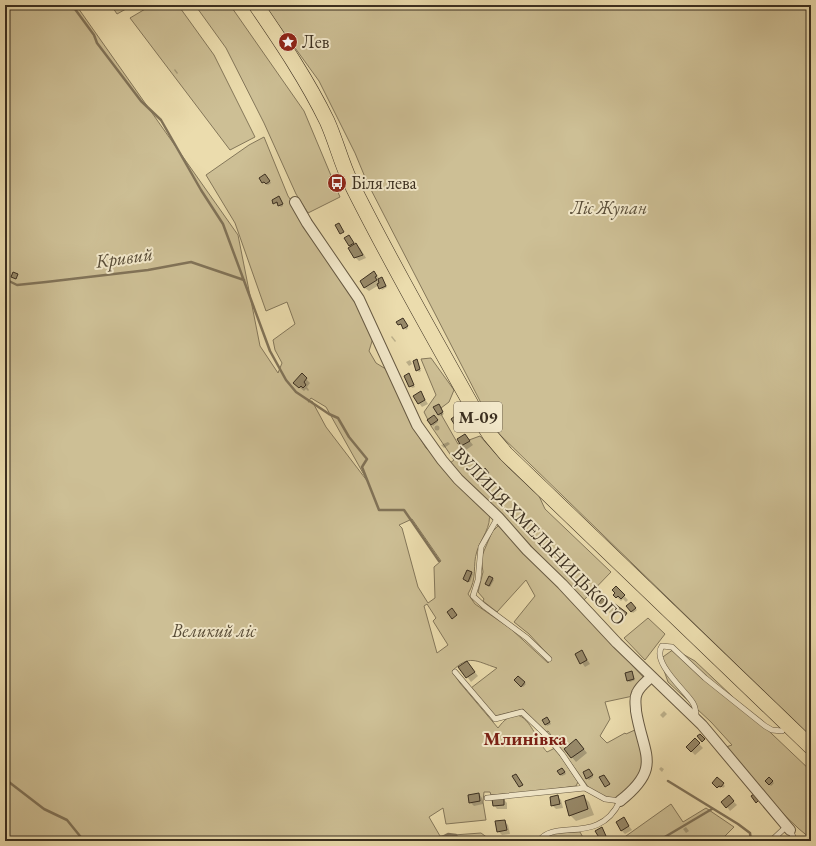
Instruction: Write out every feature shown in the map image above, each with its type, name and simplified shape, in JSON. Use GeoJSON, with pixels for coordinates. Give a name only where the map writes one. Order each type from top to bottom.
{"type":"FeatureCollection","features":[{"type":"Feature","properties":{"kind":"main road","name":"М-09"},"geometry":{"type":"LineString","coordinates":[[256,5],[287,49],[314,95],[328,123],[349,179],[380,240],[476,413],[490,435],[506,454],[811,747]]}},
{"type":"Feature","properties":{"kind":"street","name":"ВУЛИЦЯ ХМЕЛЬНИЦЬКОГО"},"geometry":{"type":"LineString","coordinates":[[296,202],[307,223],[359,298],[404,397],[425,438],[458,479],[498,517],[527,550],[651,677],[696,719],[789,828]]}},
{"type":"Feature","properties":{"kind":"street"},"geometry":{"type":"LineString","coordinates":[[620,801],[636,789],[646,773],[648,765],[646,747],[637,716],[635,701],[641,686],[651,677]]}},
{"type":"Feature","properties":{"kind":"lane"},"geometry":{"type":"LineString","coordinates":[[498,517],[481,547],[478,580],[473,596],[522,634],[549,659]]}},
{"type":"Feature","properties":{"kind":"lane"},"geometry":{"type":"LineString","coordinates":[[696,719],[693,704],[664,666],[659,653],[662,646],[672,647],[705,678],[765,726],[772,730],[782,731]]}},
{"type":"Feature","properties":{"kind":"lane"},"geometry":{"type":"LineString","coordinates":[[455,672],[495,719],[522,712],[546,734],[562,754],[585,788],[605,799],[620,801],[616,811],[604,822],[583,830],[550,833],[542,837],[539,841]]}},
{"type":"Feature","properties":{"kind":"lane"},"geometry":{"type":"LineString","coordinates":[[487,798],[585,788]]}},
{"type":"Feature","properties":{"kind":"lane"},"geometry":{"type":"LineString","coordinates":[[771,841],[789,828],[795,841]]}},
{"type":"Feature","properties":{"kind":"green space","name":"Великий ліс"},"geometry":{"type":"Polygon","coordinates":[[[5,5],[76,5],[238,235],[260,346],[278,373],[282,363],[275,350],[273,340],[295,324],[287,302],[266,311],[235,223],[206,175],[249,145],[264,137],[288,196],[345,279],[373,338],[369,351],[376,363],[389,371],[410,422],[426,448],[428,450],[431,447],[489,512],[489,523],[477,551],[473,582],[468,594],[475,604],[511,629],[548,663],[552,659],[529,634],[514,622],[535,596],[526,580],[497,612],[483,601],[484,599],[478,592],[483,572],[481,558],[492,532],[500,524],[645,679],[633,696],[605,702],[610,719],[600,736],[607,743],[625,733],[626,734],[637,729],[642,762],[638,776],[626,790],[615,799],[604,796],[589,788],[548,731],[546,732],[523,709],[495,716],[471,688],[497,668],[473,660],[464,662],[452,671],[460,683],[498,728],[507,718],[515,715],[522,717],[533,729],[547,752],[555,748],[578,782],[576,786],[532,792],[491,795],[490,792],[484,792],[483,802],[486,820],[446,824],[443,808],[429,817],[440,836],[481,833],[492,841],[5,841],[5,5]],[[311,398],[308,402],[312,401],[326,427],[368,482],[326,407],[311,398]],[[412,519],[399,525],[402,528],[418,587],[428,603],[435,598],[434,567],[441,561],[412,519]],[[427,604],[424,606],[437,653],[448,645],[433,621],[436,618],[427,604]]]}},
{"type":"Feature","properties":{"kind":"green space"},"geometry":{"type":"Polygon","coordinates":[[[111,5],[133,5],[117,14],[111,5]]]}},
{"type":"Feature","properties":{"kind":"green space"},"geometry":{"type":"Polygon","coordinates":[[[152,5],[178,5],[214,55],[255,137],[230,150],[130,18],[152,5]]]}},
{"type":"Feature","properties":{"kind":"green space"},"geometry":{"type":"Polygon","coordinates":[[[195,5],[230,5],[304,111],[340,197],[308,213],[296,194],[264,123],[226,48],[195,5]]]}},
{"type":"Feature","properties":{"kind":"green space","name":"Ліс Жупан"},"geometry":{"type":"Polygon","coordinates":[[[264,5],[811,5],[811,737],[495,430],[367,182],[355,153],[319,81],[264,5]]]}},
{"type":"Feature","properties":{"kind":"green space"},"geometry":{"type":"Polygon","coordinates":[[[431,358],[454,390],[449,402],[441,408],[442,416],[458,444],[480,436],[509,468],[539,496],[545,509],[611,572],[583,601],[499,512],[475,491],[450,463],[454,460],[431,426],[424,412],[436,395],[421,359],[431,358]]]}},
{"type":"Feature","properties":{"kind":"green space"},"geometry":{"type":"Polygon","coordinates":[[[648,618],[665,634],[645,660],[624,638],[648,618]]]}},
{"type":"Feature","properties":{"kind":"green space"},"geometry":{"type":"Polygon","coordinates":[[[674,649],[695,661],[811,771],[811,839],[777,807],[726,747],[732,745],[711,722],[668,682],[660,659],[674,649]]]}},
{"type":"Feature","properties":{"kind":"green space"},"geometry":{"type":"Polygon","coordinates":[[[671,804],[683,822],[706,808],[734,827],[720,841],[619,841],[671,804]]]}},
{"type":"Feature","properties":{"kind":"green space"},"geometry":{"type":"Polygon","coordinates":[[[580,832],[585,841],[543,841],[553,833],[580,832]]]}},
{"type":"Feature","properties":{"kind":"building"},"geometry":{"type":"Polygon","coordinates":[[[265,174],[270,181],[266,184],[264,182],[262,183],[259,178],[265,174]]]}},
{"type":"Feature","properties":{"kind":"building"},"geometry":{"type":"Polygon","coordinates":[[[279,196],[283,204],[278,206],[277,202],[273,204],[272,200],[279,196]]]}},
{"type":"Feature","properties":{"kind":"building"},"geometry":{"type":"Polygon","coordinates":[[[339,223],[344,232],[340,234],[335,225],[339,223]]]}},
{"type":"Feature","properties":{"kind":"building"},"geometry":{"type":"Polygon","coordinates":[[[349,235],[354,243],[349,246],[344,238],[349,235]]]}},
{"type":"Feature","properties":{"kind":"building"},"geometry":{"type":"Polygon","coordinates":[[[356,243],[363,255],[354,258],[348,248],[356,243]]]}},
{"type":"Feature","properties":{"kind":"building"},"geometry":{"type":"Polygon","coordinates":[[[374,271],[377,276],[375,277],[377,280],[364,288],[360,281],[374,271]]]}},
{"type":"Feature","properties":{"kind":"building"},"geometry":{"type":"Polygon","coordinates":[[[13,272],[18,274],[16,279],[11,277],[13,272]]]}},
{"type":"Feature","properties":{"kind":"building"},"geometry":{"type":"Polygon","coordinates":[[[382,277],[386,286],[379,289],[377,284],[379,283],[378,279],[382,277]]]}},
{"type":"Feature","properties":{"kind":"building"},"geometry":{"type":"Polygon","coordinates":[[[403,318],[408,326],[403,329],[401,324],[398,325],[396,322],[403,318]]]}},
{"type":"Feature","properties":{"kind":"building"},"geometry":{"type":"Polygon","coordinates":[[[417,359],[420,369],[416,371],[413,361],[417,359]]]}},
{"type":"Feature","properties":{"kind":"building"},"geometry":{"type":"Polygon","coordinates":[[[302,373],[307,378],[304,382],[306,385],[303,388],[301,386],[299,388],[293,383],[302,373]]]}},
{"type":"Feature","properties":{"kind":"building"},"geometry":{"type":"Polygon","coordinates":[[[409,373],[414,385],[409,387],[404,376],[409,373]]]}},
{"type":"Feature","properties":{"kind":"building"},"geometry":{"type":"Polygon","coordinates":[[[421,391],[425,400],[418,404],[413,396],[421,391]]]}},
{"type":"Feature","properties":{"kind":"building"},"geometry":{"type":"Polygon","coordinates":[[[439,404],[443,412],[438,415],[433,407],[439,404]]]}},
{"type":"Feature","properties":{"kind":"building"},"geometry":{"type":"Polygon","coordinates":[[[434,415],[438,420],[431,425],[427,420],[434,415]]]}},
{"type":"Feature","properties":{"kind":"building"},"geometry":{"type":"Polygon","coordinates":[[[455,416],[460,424],[456,427],[451,419],[455,416]]]}},
{"type":"Feature","properties":{"kind":"building"},"geometry":{"type":"Polygon","coordinates":[[[465,434],[470,441],[461,446],[457,439],[465,434]]]}},
{"type":"Feature","properties":{"kind":"building"},"geometry":{"type":"Polygon","coordinates":[[[485,468],[489,473],[486,476],[482,471],[485,468]]]}},
{"type":"Feature","properties":{"kind":"building"},"geometry":{"type":"Polygon","coordinates":[[[467,570],[472,572],[468,582],[463,579],[467,570]]]}},
{"type":"Feature","properties":{"kind":"building"},"geometry":{"type":"Polygon","coordinates":[[[489,576],[493,578],[489,586],[485,584],[489,576]]]}},
{"type":"Feature","properties":{"kind":"building"},"geometry":{"type":"Polygon","coordinates":[[[616,586],[625,595],[621,599],[618,596],[616,598],[613,595],[615,593],[612,590],[616,586]]]}},
{"type":"Feature","properties":{"kind":"building"},"geometry":{"type":"Polygon","coordinates":[[[602,598],[612,605],[609,609],[607,608],[605,610],[598,604],[602,598]]]}},
{"type":"Feature","properties":{"kind":"building"},"geometry":{"type":"Polygon","coordinates":[[[631,602],[636,608],[631,612],[626,606],[631,602]]]}},
{"type":"Feature","properties":{"kind":"building"},"geometry":{"type":"Polygon","coordinates":[[[615,604],[627,613],[625,616],[614,609],[615,604]]]}},
{"type":"Feature","properties":{"kind":"building"},"geometry":{"type":"Polygon","coordinates":[[[452,608],[457,615],[452,619],[447,612],[452,608]]]}},
{"type":"Feature","properties":{"kind":"building"},"geometry":{"type":"Polygon","coordinates":[[[582,650],[587,660],[580,664],[575,654],[582,650]]]}},
{"type":"Feature","properties":{"kind":"building"},"geometry":{"type":"Polygon","coordinates":[[[467,661],[475,672],[466,678],[458,667],[467,661]]]}},
{"type":"Feature","properties":{"kind":"building"},"geometry":{"type":"Polygon","coordinates":[[[632,671],[634,679],[627,681],[625,673],[632,671]]]}},
{"type":"Feature","properties":{"kind":"building"},"geometry":{"type":"Polygon","coordinates":[[[518,676],[525,682],[521,687],[514,680],[518,676]]]}},
{"type":"Feature","properties":{"kind":"building"},"geometry":{"type":"Polygon","coordinates":[[[547,717],[550,722],[545,725],[542,720],[547,717]]]}},
{"type":"Feature","properties":{"kind":"building"},"geometry":{"type":"Polygon","coordinates":[[[700,734],[705,739],[702,742],[697,736],[700,734]]]}},
{"type":"Feature","properties":{"kind":"building"},"geometry":{"type":"Polygon","coordinates":[[[695,738],[700,743],[691,752],[686,747],[695,738]]]}},
{"type":"Feature","properties":{"kind":"building"},"geometry":{"type":"Polygon","coordinates":[[[576,739],[584,749],[571,758],[564,749],[576,739]]]}},
{"type":"Feature","properties":{"kind":"building"},"geometry":{"type":"Polygon","coordinates":[[[562,768],[565,772],[560,775],[557,771],[562,768]]]}},
{"type":"Feature","properties":{"kind":"building"},"geometry":{"type":"Polygon","coordinates":[[[589,769],[593,775],[586,779],[583,772],[589,769]]]}},
{"type":"Feature","properties":{"kind":"building"},"geometry":{"type":"Polygon","coordinates":[[[516,774],[523,785],[519,787],[512,776],[516,774]]]}},
{"type":"Feature","properties":{"kind":"building"},"geometry":{"type":"Polygon","coordinates":[[[604,775],[610,784],[605,787],[599,777],[604,775]]]}},
{"type":"Feature","properties":{"kind":"building"},"geometry":{"type":"Polygon","coordinates":[[[717,777],[724,783],[721,787],[719,786],[717,788],[712,783],[717,777]]]}},
{"type":"Feature","properties":{"kind":"building"},"geometry":{"type":"Polygon","coordinates":[[[769,777],[773,781],[769,785],[765,781],[769,777]]]}},
{"type":"Feature","properties":{"kind":"building"},"geometry":{"type":"Polygon","coordinates":[[[479,793],[480,801],[469,803],[468,795],[479,793]]]}},
{"type":"Feature","properties":{"kind":"building"},"geometry":{"type":"Polygon","coordinates":[[[754,794],[759,800],[756,803],[751,796],[754,794]]]}},
{"type":"Feature","properties":{"kind":"building"},"geometry":{"type":"Polygon","coordinates":[[[558,795],[560,804],[551,806],[550,797],[558,795]]]}},
{"type":"Feature","properties":{"kind":"building"},"geometry":{"type":"Polygon","coordinates":[[[584,795],[588,809],[569,816],[565,801],[584,795]]]}},
{"type":"Feature","properties":{"kind":"building"},"geometry":{"type":"Polygon","coordinates":[[[729,795],[734,801],[726,808],[721,802],[729,795]]]}},
{"type":"Feature","properties":{"kind":"building"},"geometry":{"type":"Polygon","coordinates":[[[504,798],[504,805],[493,806],[492,799],[504,798]]]}},
{"type":"Feature","properties":{"kind":"building"},"geometry":{"type":"Polygon","coordinates":[[[624,817],[629,826],[621,831],[616,822],[624,817]]]}},
{"type":"Feature","properties":{"kind":"building"},"geometry":{"type":"Polygon","coordinates":[[[505,820],[507,830],[497,832],[495,821],[505,820]]]}},
{"type":"Feature","properties":{"kind":"building"},"geometry":{"type":"Polygon","coordinates":[[[602,827],[606,836],[600,839],[595,831],[602,827]]]}},
{"type":"Feature","properties":{"kind":"waterway"},"geometry":{"type":"LineString","coordinates":[[72,5],[94,35],[97,43],[141,101],[161,120],[201,190],[223,224],[270,351],[286,380],[296,392],[329,414],[338,418],[349,437],[367,459],[362,467],[379,510],[404,510],[439,561]]}},
{"type":"Feature","properties":{"kind":"waterway","name":"Кривий"},"geometry":{"type":"LineString","coordinates":[[5,279],[17,285],[148,270],[191,262],[244,280]]}},
{"type":"Feature","properties":{"kind":"waterway"},"geometry":{"type":"LineString","coordinates":[[5,779],[44,809],[67,820],[84,841]]}},
{"type":"Feature","properties":{"kind":"waterway"},"geometry":{"type":"LineString","coordinates":[[668,781],[738,824],[750,833],[751,841]]}},
{"type":"Feature","properties":{"kind":"waterway"},"geometry":{"type":"LineString","coordinates":[[658,841],[712,809]]}},
{"type":"Feature","properties":{"kind":"waterway"},"geometry":{"type":"LineString","coordinates":[[434,841],[448,834],[456,835],[459,841]]}},
{"type":"Feature","properties":{"kind":"place","name":"Лев"},"geometry":{"type":"Point","coordinates":[288,42]}},
{"type":"Feature","properties":{"kind":"place","name":"Бiля лева"},"geometry":{"type":"Point","coordinates":[337,183]}},
{"type":"Feature","properties":{"kind":"district","name":"Млинівка"},"geometry":{"type":"Point","coordinates":[525,738]}}]}
